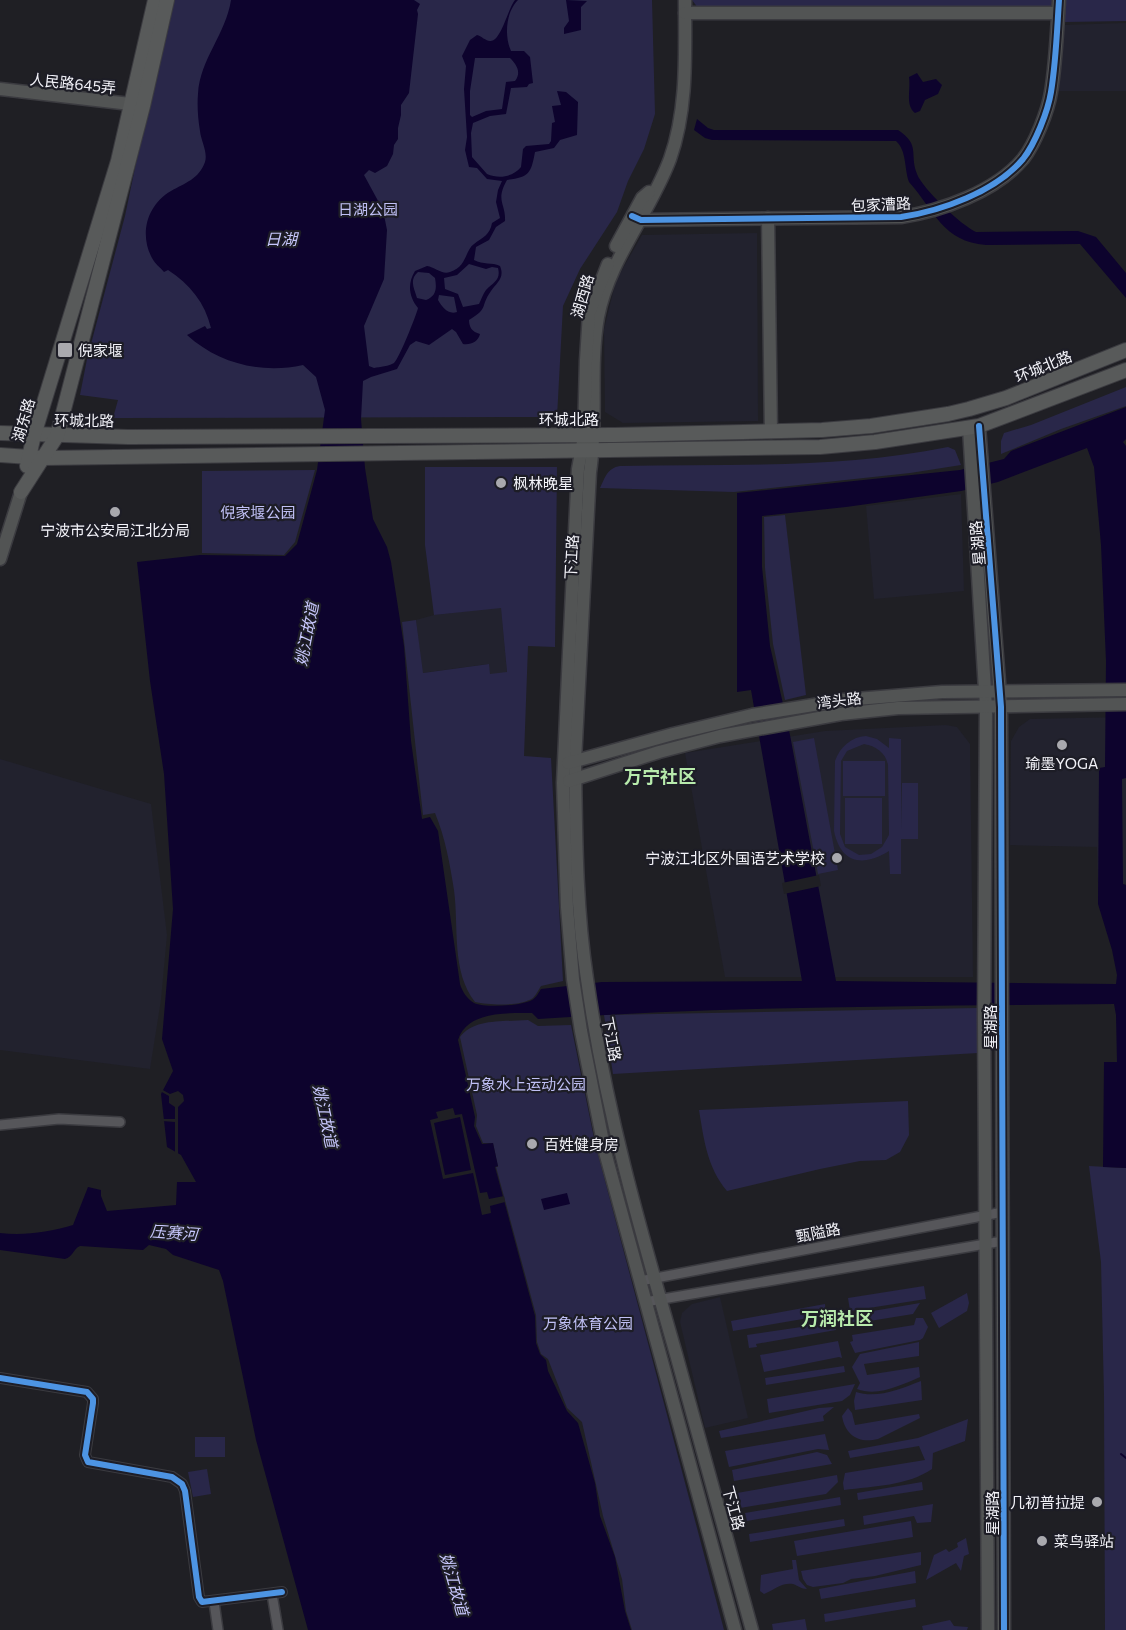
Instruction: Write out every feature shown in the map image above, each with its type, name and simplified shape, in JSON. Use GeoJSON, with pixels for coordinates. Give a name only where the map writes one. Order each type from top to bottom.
{"type":"FeatureCollection","features":[{"type":"Feature","properties":{"kind":"main road","name":"湖东路"},"geometry":{"type":"LineString","coordinates":[[21,492],[57,436],[137,105],[155,0]]}},
{"type":"Feature","properties":{"kind":"main road","name":"湖东路"},"geometry":{"type":"LineString","coordinates":[[21,492],[34,435],[137,105],[167,0]]}},
{"type":"Feature","properties":{"kind":"main road","name":"环城北路"},"geometry":{"type":"LineString","coordinates":[[0,455],[44,458],[379,453],[871,426],[948,414],[1006,398],[1126,351]]}},
{"type":"Feature","properties":{"kind":"main road","name":"环城北路"},"geometry":{"type":"LineString","coordinates":[[0,433],[128,437],[376,436],[820,447],[875,442],[974,427],[1126,370]]}},
{"type":"Feature","properties":{"kind":"street","name":"湖西路"},"geometry":{"type":"LineString","coordinates":[[588,442],[598,316],[636,218],[659,182],[678,129],[683,101],[685,0]]}},
{"type":"Feature","properties":{"kind":"street"},"geometry":{"type":"LineString","coordinates":[[685,13],[1059,6]]}},
{"type":"Feature","properties":{"kind":"street","name":"包家漕路"},"geometry":{"type":"LineString","coordinates":[[636,218],[901,217],[929,213],[973,196],[1005,175],[1023,159],[1038,132],[1048,103],[1053,74],[1059,6]]}},
{"type":"Feature","properties":{"kind":"street","name":"人民路645弄"},"geometry":{"type":"LineString","coordinates":[[0,89],[137,105]]}},
{"type":"Feature","properties":{"kind":"street"},"geometry":{"type":"LineString","coordinates":[[768,218],[771,432]]}},
{"type":"Feature","properties":{"kind":"street","name":"星湖路"},"geometry":{"type":"LineString","coordinates":[[974,427],[1002,707],[1004,1630]]}},
{"type":"Feature","properties":{"kind":"street","name":"星湖路"},"geometry":{"type":"LineString","coordinates":[[974,427],[986,691],[984,1018],[988,1630]]}},
{"type":"Feature","properties":{"kind":"street"},"geometry":{"type":"LineString","coordinates":[[128,437],[128,457]]}},
{"type":"Feature","properties":{"kind":"street","name":"下江路"},"geometry":{"type":"LineString","coordinates":[[588,442],[578,469],[569,762],[567,907],[573,979],[605,1152],[735,1630]]}},
{"type":"Feature","properties":{"kind":"street"},"geometry":{"type":"LineString","coordinates":[[0,559],[21,492]]}},
{"type":"Feature","properties":{"kind":"street","name":"湾头路"},"geometry":{"type":"LineString","coordinates":[[569,762],[752,715],[872,697],[986,691],[1126,690]]}},
{"type":"Feature","properties":{"kind":"street","name":"湾头路"},"geometry":{"type":"LineString","coordinates":[[569,781],[659,752],[755,728],[841,714],[898,708],[1126,704]]}},
{"type":"Feature","properties":{"kind":"street","name":"下江路"},"geometry":{"type":"LineString","coordinates":[[569,781],[587,981],[617,1143],[752,1630]]}},
{"type":"Feature","properties":{"kind":"street"},"geometry":{"type":"LineString","coordinates":[[0,1125],[59,1119],[120,1122]]}},
{"type":"Feature","properties":{"kind":"street"},"geometry":{"type":"LineString","coordinates":[[985,1182],[1003,1181]]}},
{"type":"Feature","properties":{"kind":"street","name":"甄隘路"},"geometry":{"type":"LineString","coordinates":[[640,1281],[1003,1212]]}},
{"type":"Feature","properties":{"kind":"street"},"geometry":{"type":"LineString","coordinates":[[645,1302],[1003,1240]]}},
{"type":"Feature","properties":{"kind":"street"},"geometry":{"type":"LineString","coordinates":[[0,1378],[87,1392],[93,1399],[93,1415],[85,1455],[88,1462],[172,1477],[182,1484],[185,1491],[201,1601],[205,1604],[277,1593],[279,1630]]}},
{"type":"Feature","properties":{"kind":"street"},"geometry":{"type":"LineString","coordinates":[[214,1602],[218,1630]]}},
{"type":"Feature","properties":{"kind":"shaded area"},"geometry":{"type":"Polygon","coordinates":[[[1126,23],[1126,91],[1056,91],[1062,25],[1126,23]]]}},
{"type":"Feature","properties":{"kind":"shaded area"},"geometry":{"type":"Polygon","coordinates":[[[757,233],[758,421],[623,423],[605,412],[604,329],[616,280],[642,235],[757,233]]]}},
{"type":"Feature","properties":{"kind":"shaded area"},"geometry":{"type":"Polygon","coordinates":[[[961,494],[964,591],[874,599],[866,506],[961,494]]]}},
{"type":"Feature","properties":{"kind":"shaded area"},"geometry":{"type":"Polygon","coordinates":[[[501,607],[507,673],[490,675],[488,664],[422,673],[416,620],[434,615],[501,607]]]}},
{"type":"Feature","properties":{"kind":"shaded area"},"geometry":{"type":"Polygon","coordinates":[[[1126,717],[1126,884],[1098,882],[1097,847],[1010,845],[1011,741],[1019,727],[1030,719],[1126,717]]]}},
{"type":"Feature","properties":{"kind":"shaded area","name":"宁波江北区外国语艺术学校"},"geometry":{"type":"Polygon","coordinates":[[[946,725],[957,727],[970,744],[973,977],[725,977],[685,753],[825,731],[946,725]]]}},
{"type":"Feature","properties":{"kind":"shaded area"},"geometry":{"type":"Polygon","coordinates":[[[0,759],[151,804],[167,935],[161,1000],[150,1069],[0,1050],[0,759]]]}},
{"type":"Feature","properties":{"kind":"shaded area"},"geometry":{"type":"Polygon","coordinates":[[[720,1297],[748,1418],[705,1428],[680,1322],[682,1313],[692,1304],[720,1297]]]}},
{"type":"Feature","properties":{"kind":"green space","name":"日湖公园"},"geometry":{"type":"Polygon","coordinates":[[[170,0],[652,0],[655,114],[644,149],[628,181],[617,212],[580,269],[563,306],[557,417],[113,418],[118,400],[80,395],[87,359],[125,216],[170,0]]]}},
{"type":"Feature","properties":{"kind":"green space"},"geometry":{"type":"Polygon","coordinates":[[[692,0],[1054,0],[1053,5],[1045,8],[698,8],[692,0]]]}},
{"type":"Feature","properties":{"kind":"green space"},"geometry":{"type":"Polygon","coordinates":[[[1065,0],[1126,0],[1126,21],[1064,22],[1065,0]]]}},
{"type":"Feature","properties":{"kind":"green space"},"geometry":{"type":"Polygon","coordinates":[[[1126,387],[1126,406],[1061,429],[1001,454],[1001,441],[1004,433],[1031,425],[1126,387]]]}},
{"type":"Feature","properties":{"kind":"green space"},"geometry":{"type":"Polygon","coordinates":[[[948,447],[955,450],[961,465],[910,473],[734,492],[600,488],[609,471],[620,466],[825,462],[867,459],[948,447]]]}},
{"type":"Feature","properties":{"kind":"green space"},"geometry":{"type":"Polygon","coordinates":[[[425,467],[557,467],[555,647],[528,646],[524,756],[551,758],[563,981],[541,986],[533,998],[520,1003],[475,1002],[467,990],[459,963],[454,890],[444,841],[435,813],[423,815],[402,622],[416,620],[423,673],[489,664],[490,674],[507,672],[501,608],[434,615],[425,545],[425,467]]]}},
{"type":"Feature","properties":{"kind":"green space","name":"倪家堰公园"},"geometry":{"type":"Polygon","coordinates":[[[315,470],[295,542],[284,555],[202,553],[202,471],[315,470]]]}},
{"type":"Feature","properties":{"kind":"green space"},"geometry":{"type":"Polygon","coordinates":[[[785,515],[806,695],[785,700],[773,644],[765,568],[764,517],[785,515]]]}},
{"type":"Feature","properties":{"kind":"green space"},"geometry":{"type":"Polygon","coordinates":[[[866,736],[877,739],[889,748],[889,738],[901,739],[901,829],[902,783],[918,783],[918,839],[901,839],[901,874],[890,874],[889,851],[862,860],[848,856],[837,842],[834,831],[835,761],[847,744],[856,738],[866,736]],[[864,744],[847,751],[841,761],[840,834],[845,847],[859,855],[871,854],[882,847],[889,835],[888,765],[883,754],[864,744]]]}},
{"type":"Feature","properties":{"kind":"green space"},"geometry":{"type":"Polygon","coordinates":[[[814,738],[838,870],[818,874],[793,742],[814,738]]]}},
{"type":"Feature","properties":{"kind":"green space"},"geometry":{"type":"Polygon","coordinates":[[[843,761],[885,761],[885,796],[843,796],[843,761]]]}},
{"type":"Feature","properties":{"kind":"green space"},"geometry":{"type":"Polygon","coordinates":[[[845,798],[882,798],[882,844],[845,844],[845,798]]]}},
{"type":"Feature","properties":{"kind":"green space"},"geometry":{"type":"Polygon","coordinates":[[[978,1008],[978,1053],[613,1074],[604,1015],[978,1008]]]}},
{"type":"Feature","properties":{"kind":"green space","name":"万象体育公园"},"geometry":{"type":"Polygon","coordinates":[[[528,1020],[538,1026],[571,1025],[595,1143],[724,1630],[632,1630],[626,1611],[622,1579],[603,1516],[582,1422],[567,1408],[548,1359],[541,1354],[537,1342],[536,1315],[496,1167],[498,1167],[493,1143],[483,1143],[476,1126],[477,1115],[460,1037],[466,1031],[482,1024],[528,1020]]]}},
{"type":"Feature","properties":{"kind":"green space"},"geometry":{"type":"Polygon","coordinates":[[[908,1101],[909,1135],[900,1152],[886,1160],[860,1161],[727,1191],[711,1163],[699,1110],[908,1101]]]}},
{"type":"Feature","properties":{"kind":"green space"},"geometry":{"type":"Polygon","coordinates":[[[1089,1166],[1126,1168],[1126,1630],[1105,1630],[1101,1262],[1089,1166]]]}},
{"type":"Feature","properties":{"kind":"green space"},"geometry":{"type":"Polygon","coordinates":[[[924,1286],[926,1299],[850,1311],[848,1298],[924,1286]]]}},
{"type":"Feature","properties":{"kind":"green space"},"geometry":{"type":"Polygon","coordinates":[[[967,1293],[969,1303],[967,1311],[939,1328],[931,1313],[967,1293]]]}},
{"type":"Feature","properties":{"kind":"green space"},"geometry":{"type":"Polygon","coordinates":[[[920,1303],[913,1314],[851,1324],[849,1315],[920,1303]]]}},
{"type":"Feature","properties":{"kind":"green space"},"geometry":{"type":"Polygon","coordinates":[[[825,1304],[826,1315],[733,1331],[731,1321],[825,1304]]]}},
{"type":"Feature","properties":{"kind":"green space"},"geometry":{"type":"Polygon","coordinates":[[[916,1318],[923,1318],[928,1327],[920,1340],[855,1353],[850,1342],[853,1341],[852,1335],[914,1325],[916,1318]]]}},
{"type":"Feature","properties":{"kind":"green space"},"geometry":{"type":"Polygon","coordinates":[[[815,1325],[828,1330],[835,1327],[836,1330],[756,1344],[757,1347],[749,1348],[747,1335],[815,1325]]]}},
{"type":"Feature","properties":{"kind":"green space"},"geometry":{"type":"Polygon","coordinates":[[[838,1341],[842,1358],[764,1372],[760,1355],[838,1341]]]}},
{"type":"Feature","properties":{"kind":"green space"},"geometry":{"type":"Polygon","coordinates":[[[919,1342],[919,1356],[864,1364],[867,1375],[919,1367],[920,1377],[881,1391],[857,1389],[860,1383],[852,1367],[860,1354],[919,1342]]]}},
{"type":"Feature","properties":{"kind":"green space"},"geometry":{"type":"Polygon","coordinates":[[[844,1366],[845,1372],[766,1385],[765,1378],[844,1366]]]}},
{"type":"Feature","properties":{"kind":"green space"},"geometry":{"type":"Polygon","coordinates":[[[921,1381],[922,1400],[855,1410],[856,1392],[880,1394],[921,1381]]]}},
{"type":"Feature","properties":{"kind":"green space"},"geometry":{"type":"Polygon","coordinates":[[[855,1384],[850,1395],[842,1401],[769,1413],[767,1399],[855,1384]]]}},
{"type":"Feature","properties":{"kind":"green space"},"geometry":{"type":"Polygon","coordinates":[[[834,1407],[823,1416],[824,1421],[721,1438],[719,1431],[819,1408],[834,1407]]]}},
{"type":"Feature","properties":{"kind":"green space"},"geometry":{"type":"Polygon","coordinates":[[[848,1408],[855,1425],[919,1414],[920,1418],[878,1439],[865,1440],[854,1436],[846,1428],[842,1416],[848,1408]]]}},
{"type":"Feature","properties":{"kind":"green space"},"geometry":{"type":"Polygon","coordinates":[[[968,1419],[965,1441],[933,1453],[932,1469],[922,1475],[901,1482],[844,1490],[845,1473],[925,1460],[919,1446],[850,1458],[848,1451],[918,1438],[968,1419]]]}},
{"type":"Feature","properties":{"kind":"green space"},"geometry":{"type":"Polygon","coordinates":[[[825,1434],[829,1450],[818,1449],[729,1467],[725,1451],[825,1434]]]}},
{"type":"Feature","properties":{"kind":"green space"},"geometry":{"type":"Polygon","coordinates":[[[195,1437],[225,1437],[225,1457],[195,1457],[195,1437]]]}},
{"type":"Feature","properties":{"kind":"green space"},"geometry":{"type":"Polygon","coordinates":[[[817,1452],[827,1455],[832,1464],[734,1481],[732,1470],[817,1452]]]}},
{"type":"Feature","properties":{"kind":"green space"},"geometry":{"type":"Polygon","coordinates":[[[207,1469],[211,1494],[193,1497],[188,1472],[207,1469]]]}},
{"type":"Feature","properties":{"kind":"green space"},"geometry":{"type":"Polygon","coordinates":[[[837,1475],[838,1482],[826,1494],[740,1508],[737,1493],[837,1475]]]}},
{"type":"Feature","properties":{"kind":"green space"},"geometry":{"type":"Polygon","coordinates":[[[922,1482],[923,1490],[858,1500],[857,1493],[922,1482]]]}},
{"type":"Feature","properties":{"kind":"green space"},"geometry":{"type":"Polygon","coordinates":[[[840,1497],[841,1505],[747,1521],[745,1513],[840,1497]]]}},
{"type":"Feature","properties":{"kind":"green space"},"geometry":{"type":"Polygon","coordinates":[[[933,1504],[931,1522],[917,1523],[914,1516],[864,1525],[863,1516],[933,1504]]]}},
{"type":"Feature","properties":{"kind":"green space"},"geometry":{"type":"Polygon","coordinates":[[[844,1519],[845,1526],[750,1542],[749,1534],[844,1519]]]}},
{"type":"Feature","properties":{"kind":"green space"},"geometry":{"type":"Polygon","coordinates":[[[911,1521],[913,1537],[797,1556],[794,1541],[911,1521]]]}},
{"type":"Feature","properties":{"kind":"green space"},"geometry":{"type":"Polygon","coordinates":[[[966,1538],[969,1554],[964,1556],[961,1571],[956,1563],[926,1580],[934,1555],[946,1549],[949,1552],[958,1547],[957,1543],[966,1538]]]}},
{"type":"Feature","properties":{"kind":"green space"},"geometry":{"type":"Polygon","coordinates":[[[921,1552],[921,1565],[851,1579],[843,1583],[813,1587],[807,1585],[801,1571],[921,1552]]]}},
{"type":"Feature","properties":{"kind":"green space"},"geometry":{"type":"Polygon","coordinates":[[[792,1560],[796,1560],[799,1580],[807,1589],[789,1584],[764,1594],[760,1591],[761,1575],[793,1569],[792,1560]]]}},
{"type":"Feature","properties":{"kind":"green space"},"geometry":{"type":"Polygon","coordinates":[[[915,1571],[916,1583],[821,1599],[819,1589],[915,1571]]]}},
{"type":"Feature","properties":{"kind":"green space"},"geometry":{"type":"Polygon","coordinates":[[[915,1599],[916,1607],[825,1622],[824,1614],[915,1599]]]}},
{"type":"Feature","properties":{"kind":"green space"},"geometry":{"type":"Polygon","coordinates":[[[805,1619],[807,1630],[773,1630],[772,1624],[805,1619]]]}},
{"type":"Feature","properties":{"kind":"green space"},"geometry":{"type":"Polygon","coordinates":[[[950,1620],[954,1626],[968,1627],[967,1630],[923,1630],[922,1626],[950,1620]]]}},
{"type":"Feature","properties":{"kind":"water"},"geometry":{"type":"Polygon","coordinates":[[[231,0],[414,0],[420,4],[417,10],[409,93],[401,105],[398,139],[387,166],[375,173],[369,170],[364,175],[383,210],[387,230],[384,279],[364,326],[369,366],[374,368],[394,363],[400,354],[418,308],[410,290],[415,271],[427,266],[444,272],[456,270],[463,263],[471,247],[486,235],[492,223],[500,218],[496,202],[502,181],[487,179],[477,168],[469,167],[465,150],[467,137],[464,89],[466,66],[462,56],[470,40],[477,35],[488,41],[494,40],[501,31],[512,4],[518,0],[509,17],[507,38],[511,51],[524,51],[530,57],[533,83],[527,87],[511,88],[506,114],[490,116],[473,123],[472,157],[487,174],[501,177],[510,175],[521,167],[523,149],[526,146],[549,144],[552,123],[555,122],[552,106],[561,105],[557,91],[566,92],[578,102],[577,135],[560,140],[554,148],[535,152],[528,173],[507,180],[501,197],[505,221],[496,227],[489,240],[476,247],[474,260],[500,266],[502,274],[487,297],[482,310],[469,320],[472,329],[480,334],[478,339],[463,344],[452,329],[429,345],[416,341],[410,345],[397,369],[363,381],[361,419],[365,468],[373,519],[387,547],[391,562],[404,646],[411,741],[422,819],[430,817],[438,831],[460,984],[465,995],[474,1003],[494,1006],[520,1004],[533,999],[541,989],[602,982],[802,981],[751,690],[737,692],[737,493],[960,470],[1004,459],[1011,451],[1126,407],[1126,439],[1123,442],[1126,446],[1126,778],[1122,779],[1123,884],[1126,885],[1126,1168],[1103,1167],[1104,1062],[1117,1062],[1114,1004],[754,1009],[538,1019],[532,1013],[511,1013],[479,1019],[463,1031],[458,1040],[475,1117],[474,1126],[482,1144],[493,1143],[498,1166],[495,1167],[535,1316],[536,1343],[540,1354],[546,1360],[548,1371],[567,1411],[578,1423],[595,1483],[600,1516],[615,1557],[631,1630],[308,1630],[256,1440],[219,1270],[173,1255],[166,1249],[149,1245],[143,1250],[80,1246],[65,1259],[0,1250],[0,1233],[36,1233],[73,1225],[88,1187],[101,1190],[107,1211],[176,1205],[177,1182],[196,1182],[181,1155],[167,1147],[161,1094],[173,1071],[162,1039],[173,909],[164,774],[150,681],[137,562],[200,555],[285,556],[297,544],[317,470],[325,410],[316,377],[303,365],[272,368],[242,364],[213,353],[187,335],[205,326],[207,329],[211,328],[205,310],[183,281],[168,270],[164,272],[156,264],[148,249],[146,230],[156,204],[171,191],[195,177],[205,162],[206,154],[198,112],[200,81],[231,0]],[[475,58],[470,91],[470,115],[472,117],[486,111],[502,109],[506,82],[515,81],[517,78],[516,66],[510,58],[475,58]],[[469,264],[457,275],[444,278],[445,289],[458,294],[463,307],[479,304],[486,290],[498,278],[499,272],[498,268],[486,269],[469,264]],[[418,272],[413,284],[417,298],[426,300],[435,292],[435,278],[429,273],[418,272]],[[439,295],[438,300],[443,308],[457,312],[454,297],[439,295]],[[1087,448],[998,482],[961,491],[762,516],[762,567],[770,646],[790,735],[836,981],[1116,984],[1117,975],[1112,950],[1098,904],[1099,768],[1105,767],[1106,661],[1101,545],[1094,467],[1087,448]]]}},
{"type":"Feature","properties":{"kind":"water"},"geometry":{"type":"Polygon","coordinates":[[[566,0],[587,1],[581,7],[581,30],[564,34],[564,28],[569,21],[566,0]]]}},
{"type":"Feature","properties":{"kind":"water"},"geometry":{"type":"Polygon","coordinates":[[[917,73],[923,82],[936,79],[942,85],[938,94],[925,100],[920,111],[915,113],[909,102],[909,77],[917,73]]]}},
{"type":"Feature","properties":{"kind":"water"},"geometry":{"type":"Polygon","coordinates":[[[697,119],[714,130],[898,130],[910,140],[920,180],[943,206],[970,228],[976,232],[1078,231],[1096,237],[1126,273],[1126,298],[1080,244],[986,245],[971,243],[959,238],[941,223],[909,182],[904,155],[896,141],[712,140],[694,130],[697,119]]]}},
{"type":"Feature","properties":{"kind":"water"},"geometry":{"type":"Polygon","coordinates":[[[567,1193],[570,1204],[544,1210],[541,1199],[567,1193]]]}},
{"type":"Feature","properties":{"kind":"pier"},"geometry":{"type":"Polygon","coordinates":[[[819,875],[821,886],[784,894],[782,883],[819,875]]]}},
{"type":"Feature","properties":{"kind":"pier"},"geometry":{"type":"Polygon","coordinates":[[[161,1089],[170,1094],[178,1091],[183,1095],[184,1101],[178,1107],[178,1157],[175,1155],[175,1122],[161,1119],[175,1119],[175,1107],[169,1103],[169,1096],[160,1091],[161,1089]]]}},
{"type":"Feature","properties":{"kind":"pier"},"geometry":{"type":"Polygon","coordinates":[[[453,1108],[455,1115],[462,1114],[480,1193],[487,1192],[489,1199],[504,1196],[505,1202],[490,1206],[491,1213],[482,1215],[473,1173],[443,1179],[430,1120],[438,1118],[436,1112],[453,1108]],[[460,1117],[434,1123],[445,1175],[471,1170],[460,1117]]]}},
{"type":"Feature","properties":{"kind":"waterway"},"geometry":{"type":"LineString","coordinates":[[1121,1454],[1126,1458]]}},
{"type":"Feature","properties":{"kind":"cycle path"},"geometry":{"type":"LineString","coordinates":[[632,216],[641,220],[901,217],[950,205],[983,190],[1011,171],[1023,159],[1040,127],[1053,81],[1059,0]]}},
{"type":"Feature","properties":{"kind":"cycle path"},"geometry":{"type":"LineString","coordinates":[[979,426],[1001,707],[1004,1630]]}},
{"type":"Feature","properties":{"kind":"cycle path"},"geometry":{"type":"LineString","coordinates":[[0,1378],[87,1392],[93,1399],[85,1455],[88,1462],[172,1477],[182,1484],[185,1491],[199,1597],[202,1602],[282,1592]]}},
{"type":"Feature","properties":{"kind":"place","name":"倪家堰"},"geometry":{"type":"Point","coordinates":[65,350]}},
{"type":"Feature","properties":{"kind":"place","name":"枫林晚星"},"geometry":{"type":"Point","coordinates":[501,483]}},
{"type":"Feature","properties":{"kind":"place","name":"宁波市公安局江北分局"},"geometry":{"type":"Point","coordinates":[115,512]}},
{"type":"Feature","properties":{"kind":"place","name":"瑜墨YOGA"},"geometry":{"type":"Point","coordinates":[1062,745]}},
{"type":"Feature","properties":{"kind":"place","name":"宁波江北区外国语艺术学校"},"geometry":{"type":"Point","coordinates":[837,858]}},
{"type":"Feature","properties":{"kind":"place","name":"百姓健身房"},"geometry":{"type":"Point","coordinates":[532,1144]}},
{"type":"Feature","properties":{"kind":"place","name":"几初普拉提"},"geometry":{"type":"Point","coordinates":[1097,1502]}},
{"type":"Feature","properties":{"kind":"place","name":"菜鸟驿站"},"geometry":{"type":"Point","coordinates":[1042,1541]}},
{"type":"Feature","properties":{"kind":"district","name":"万宁社区"},"geometry":{"type":"Point","coordinates":[660,776]}},
{"type":"Feature","properties":{"kind":"district","name":"万润社区"},"geometry":{"type":"Point","coordinates":[837,1318]}},
{"type":"Feature","properties":{"kind":"water label","name":"日湖"},"geometry":{"type":"Point","coordinates":[281,238]}},
{"type":"Feature","properties":{"kind":"water label","name":"姚江故道"},"geometry":{"type":"Point","coordinates":[306,634]}},
{"type":"Feature","properties":{"kind":"water label","name":"姚江故道"},"geometry":{"type":"Point","coordinates":[326,1116]}},
{"type":"Feature","properties":{"kind":"water label","name":"压赛河"},"geometry":{"type":"Point","coordinates":[174,1232]}},
{"type":"Feature","properties":{"kind":"water label","name":"姚江故道"},"geometry":{"type":"Point","coordinates":[455,1584]}},
{"type":"Feature","properties":{"kind":"park label","name":"万象水上运动公园"},"geometry":{"type":"Point","coordinates":[526,1084]}}]}
